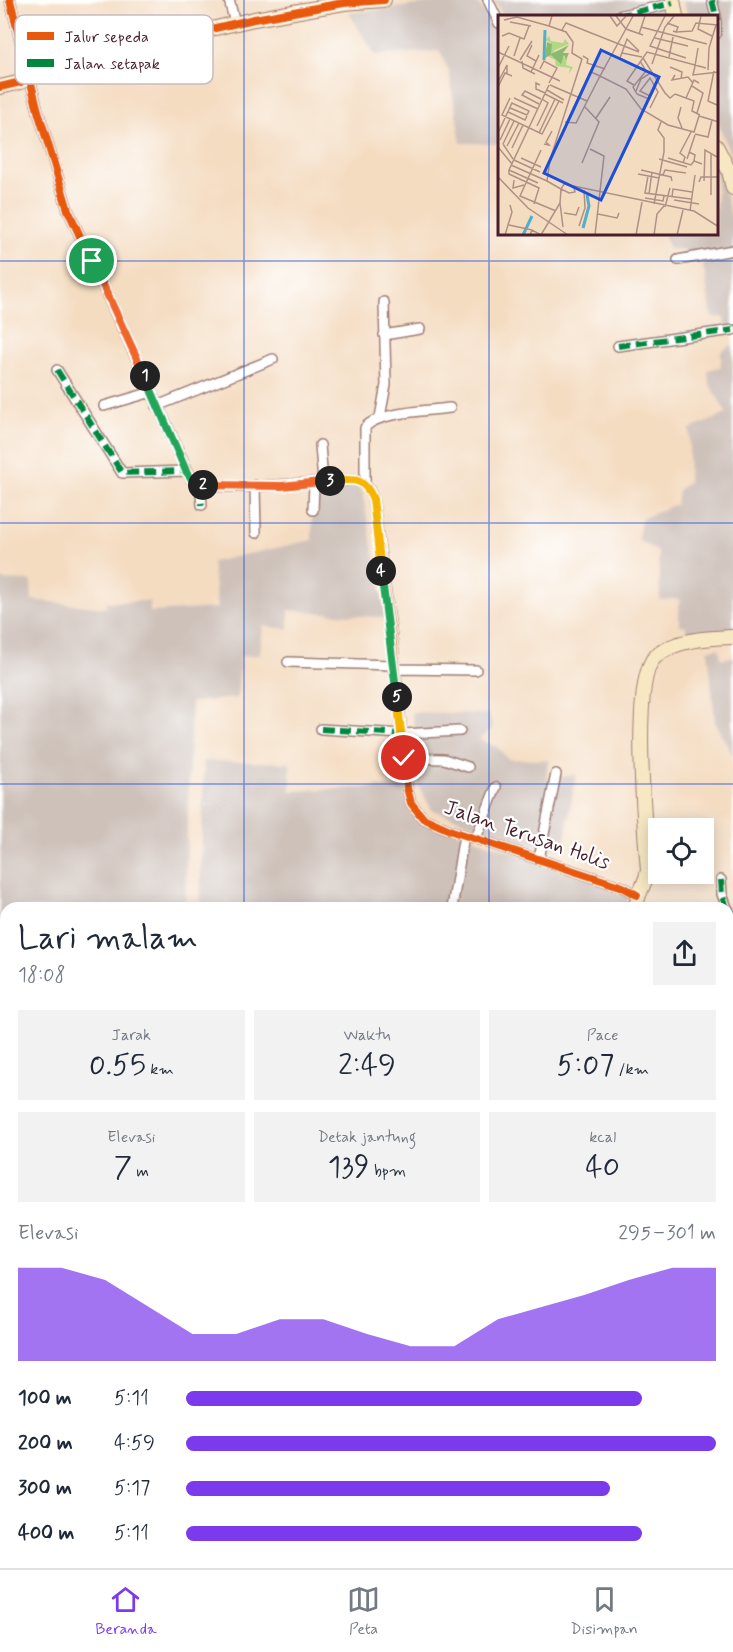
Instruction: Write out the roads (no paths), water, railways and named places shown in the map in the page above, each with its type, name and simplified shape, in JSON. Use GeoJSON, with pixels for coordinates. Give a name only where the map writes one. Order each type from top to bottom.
{"type":"FeatureCollection","features":[{"type":"Feature","properties":{"kind":"street"},"geometry":{"type":"LineString","coordinates":[[229,0],[235,23]]}},
{"type":"Feature","properties":{"kind":"street"},"geometry":{"type":"LineString","coordinates":[[213,28],[343,2],[384,0]]}},
{"type":"Feature","properties":{"kind":"street"},"geometry":{"type":"LineString","coordinates":[[488,0],[498,21]]}},
{"type":"Feature","properties":{"kind":"street"},"geometry":{"type":"LineString","coordinates":[[712,0],[716,15]]}},
{"type":"Feature","properties":{"kind":"street"},"geometry":{"type":"LineString","coordinates":[[0,6],[10,1],[15,21]]}},
{"type":"Feature","properties":{"kind":"street"},"geometry":{"type":"LineString","coordinates":[[624,15],[674,6]]}},
{"type":"Feature","properties":{"kind":"street"},"geometry":{"type":"LineString","coordinates":[[0,87],[15,83]]}},
{"type":"Feature","properties":{"kind":"street"},"geometry":{"type":"LineString","coordinates":[[31,84],[68,210],[186,471],[194,482],[200,485],[255,485],[352,480],[365,483]]}},
{"type":"Feature","properties":{"kind":"street"},"geometry":{"type":"LineString","coordinates":[[718,149],[731,171],[733,188]]}},
{"type":"Feature","properties":{"kind":"street"},"geometry":{"type":"LineString","coordinates":[[678,260],[733,250]]}},
{"type":"Feature","properties":{"kind":"street"},"geometry":{"type":"LineString","coordinates":[[384,302],[386,385],[380,417],[450,408]]}},
{"type":"Feature","properties":{"kind":"street"},"geometry":{"type":"LineString","coordinates":[[384,335],[420,329]]}},
{"type":"Feature","properties":{"kind":"street"},"geometry":{"type":"LineString","coordinates":[[618,346],[733,330]]}},
{"type":"Feature","properties":{"kind":"street"},"geometry":{"type":"LineString","coordinates":[[157,406],[273,359]]}},
{"type":"Feature","properties":{"kind":"street"},"geometry":{"type":"LineString","coordinates":[[57,370],[122,473],[186,471]]}},
{"type":"Feature","properties":{"kind":"street"},"geometry":{"type":"LineString","coordinates":[[104,406],[152,392]]}},
{"type":"Feature","properties":{"kind":"street","name":"Jalan Terusan Holis"},"geometry":{"type":"LineString","coordinates":[[380,417],[365,428],[365,483],[373,499],[407,788],[415,810],[431,823],[623,887],[637,901]]}},
{"type":"Feature","properties":{"kind":"street"},"geometry":{"type":"LineString","coordinates":[[313,510],[319,482],[320,445]]}},
{"type":"Feature","properties":{"kind":"street"},"geometry":{"type":"LineString","coordinates":[[200,485],[202,505]]}},
{"type":"Feature","properties":{"kind":"street"},"geometry":{"type":"LineString","coordinates":[[255,485],[256,533]]}},
{"type":"Feature","properties":{"kind":"street"},"geometry":{"type":"LineString","coordinates":[[637,901],[648,870],[641,783],[647,668],[661,652],[672,647],[702,639],[733,637]]}},
{"type":"Feature","properties":{"kind":"street"},"geometry":{"type":"LineString","coordinates":[[288,662],[476,670]]}},
{"type":"Feature","properties":{"kind":"street"},"geometry":{"type":"LineString","coordinates":[[321,729],[402,734],[459,731]]}},
{"type":"Feature","properties":{"kind":"street"},"geometry":{"type":"LineString","coordinates":[[404,758],[444,759],[468,767]]}},
{"type":"Feature","properties":{"kind":"street"},"geometry":{"type":"LineString","coordinates":[[539,859],[556,774]]}},
{"type":"Feature","properties":{"kind":"street"},"geometry":{"type":"LineString","coordinates":[[476,838],[496,787]]}},
{"type":"Feature","properties":{"kind":"street"},"geometry":{"type":"LineString","coordinates":[[453,902],[464,835]]}},
{"type":"Feature","properties":{"kind":"street"},"geometry":{"type":"LineString","coordinates":[[721,880],[725,902]]}},
{"type":"Feature","properties":{"kind":"street"},"geometry":{"type":"LineString","coordinates":[[0,1314],[0,1324]]}}]}
